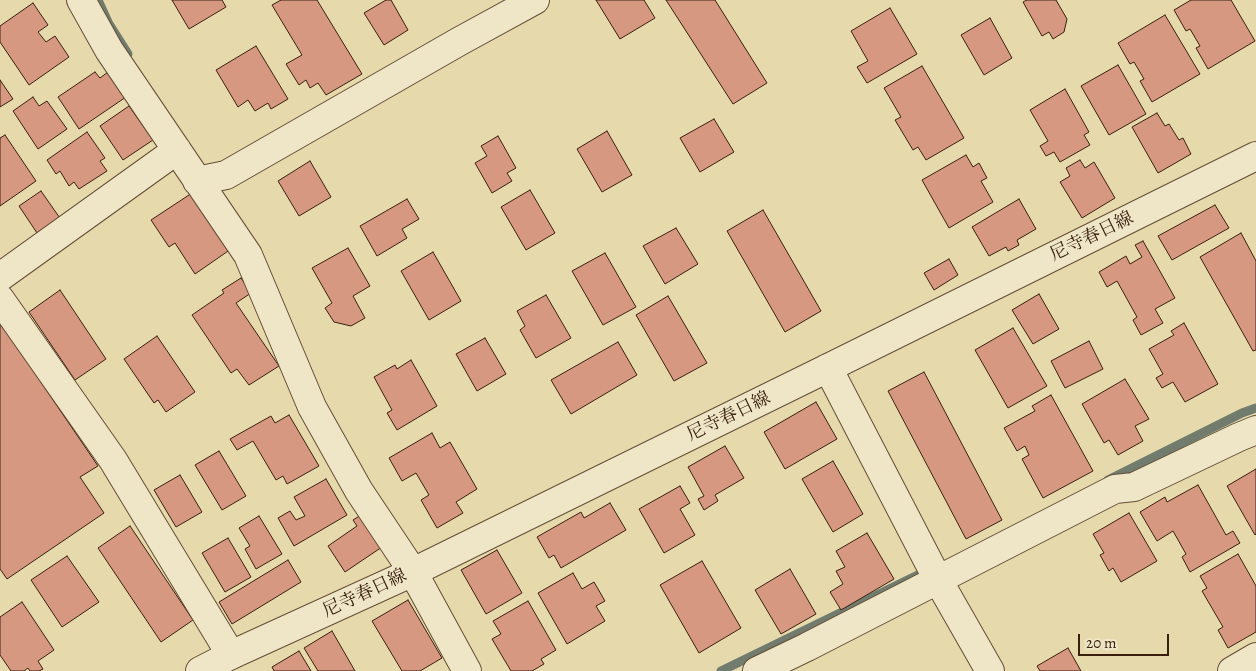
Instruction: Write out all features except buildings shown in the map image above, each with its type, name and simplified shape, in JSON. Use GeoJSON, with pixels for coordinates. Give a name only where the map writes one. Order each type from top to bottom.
{"type":"FeatureCollection","features":[{"type":"Feature","properties":{"kind":"street"},"geometry":{"type":"LineString","coordinates":[[81,0],[109,50],[248,255],[308,398],[359,491],[413,572],[468,671]]}},
{"type":"Feature","properties":{"kind":"street"},"geometry":{"type":"LineString","coordinates":[[197,181],[226,175],[535,0]]}},
{"type":"Feature","properties":{"kind":"street"},"geometry":{"type":"LineString","coordinates":[[177,150],[1,281],[232,655]]}},
{"type":"Feature","properties":{"kind":"street","name":"尼寺春日線"},"geometry":{"type":"LineString","coordinates":[[200,671],[413,572],[1256,156]]}},
{"type":"Feature","properties":{"kind":"street"},"geometry":{"type":"LineString","coordinates":[[828,368],[933,569],[990,671]]}},
{"type":"Feature","properties":{"kind":"street"},"geometry":{"type":"LineString","coordinates":[[757,671],[808,647],[933,569],[1115,489],[1134,487],[1256,430]]}},
{"type":"Feature","properties":{"kind":"street"},"geometry":{"type":"LineString","coordinates":[[1232,671],[1256,657]]}},
{"type":"Feature","properties":{"kind":"waterway"},"geometry":{"type":"LineString","coordinates":[[98,0],[109,24],[128,54]]}},
{"type":"Feature","properties":{"kind":"waterway"},"geometry":{"type":"LineString","coordinates":[[1108,480],[1242,413],[1256,408]]}},
{"type":"Feature","properties":{"kind":"waterway"},"geometry":{"type":"LineString","coordinates":[[721,671],[924,572]]}}]}
